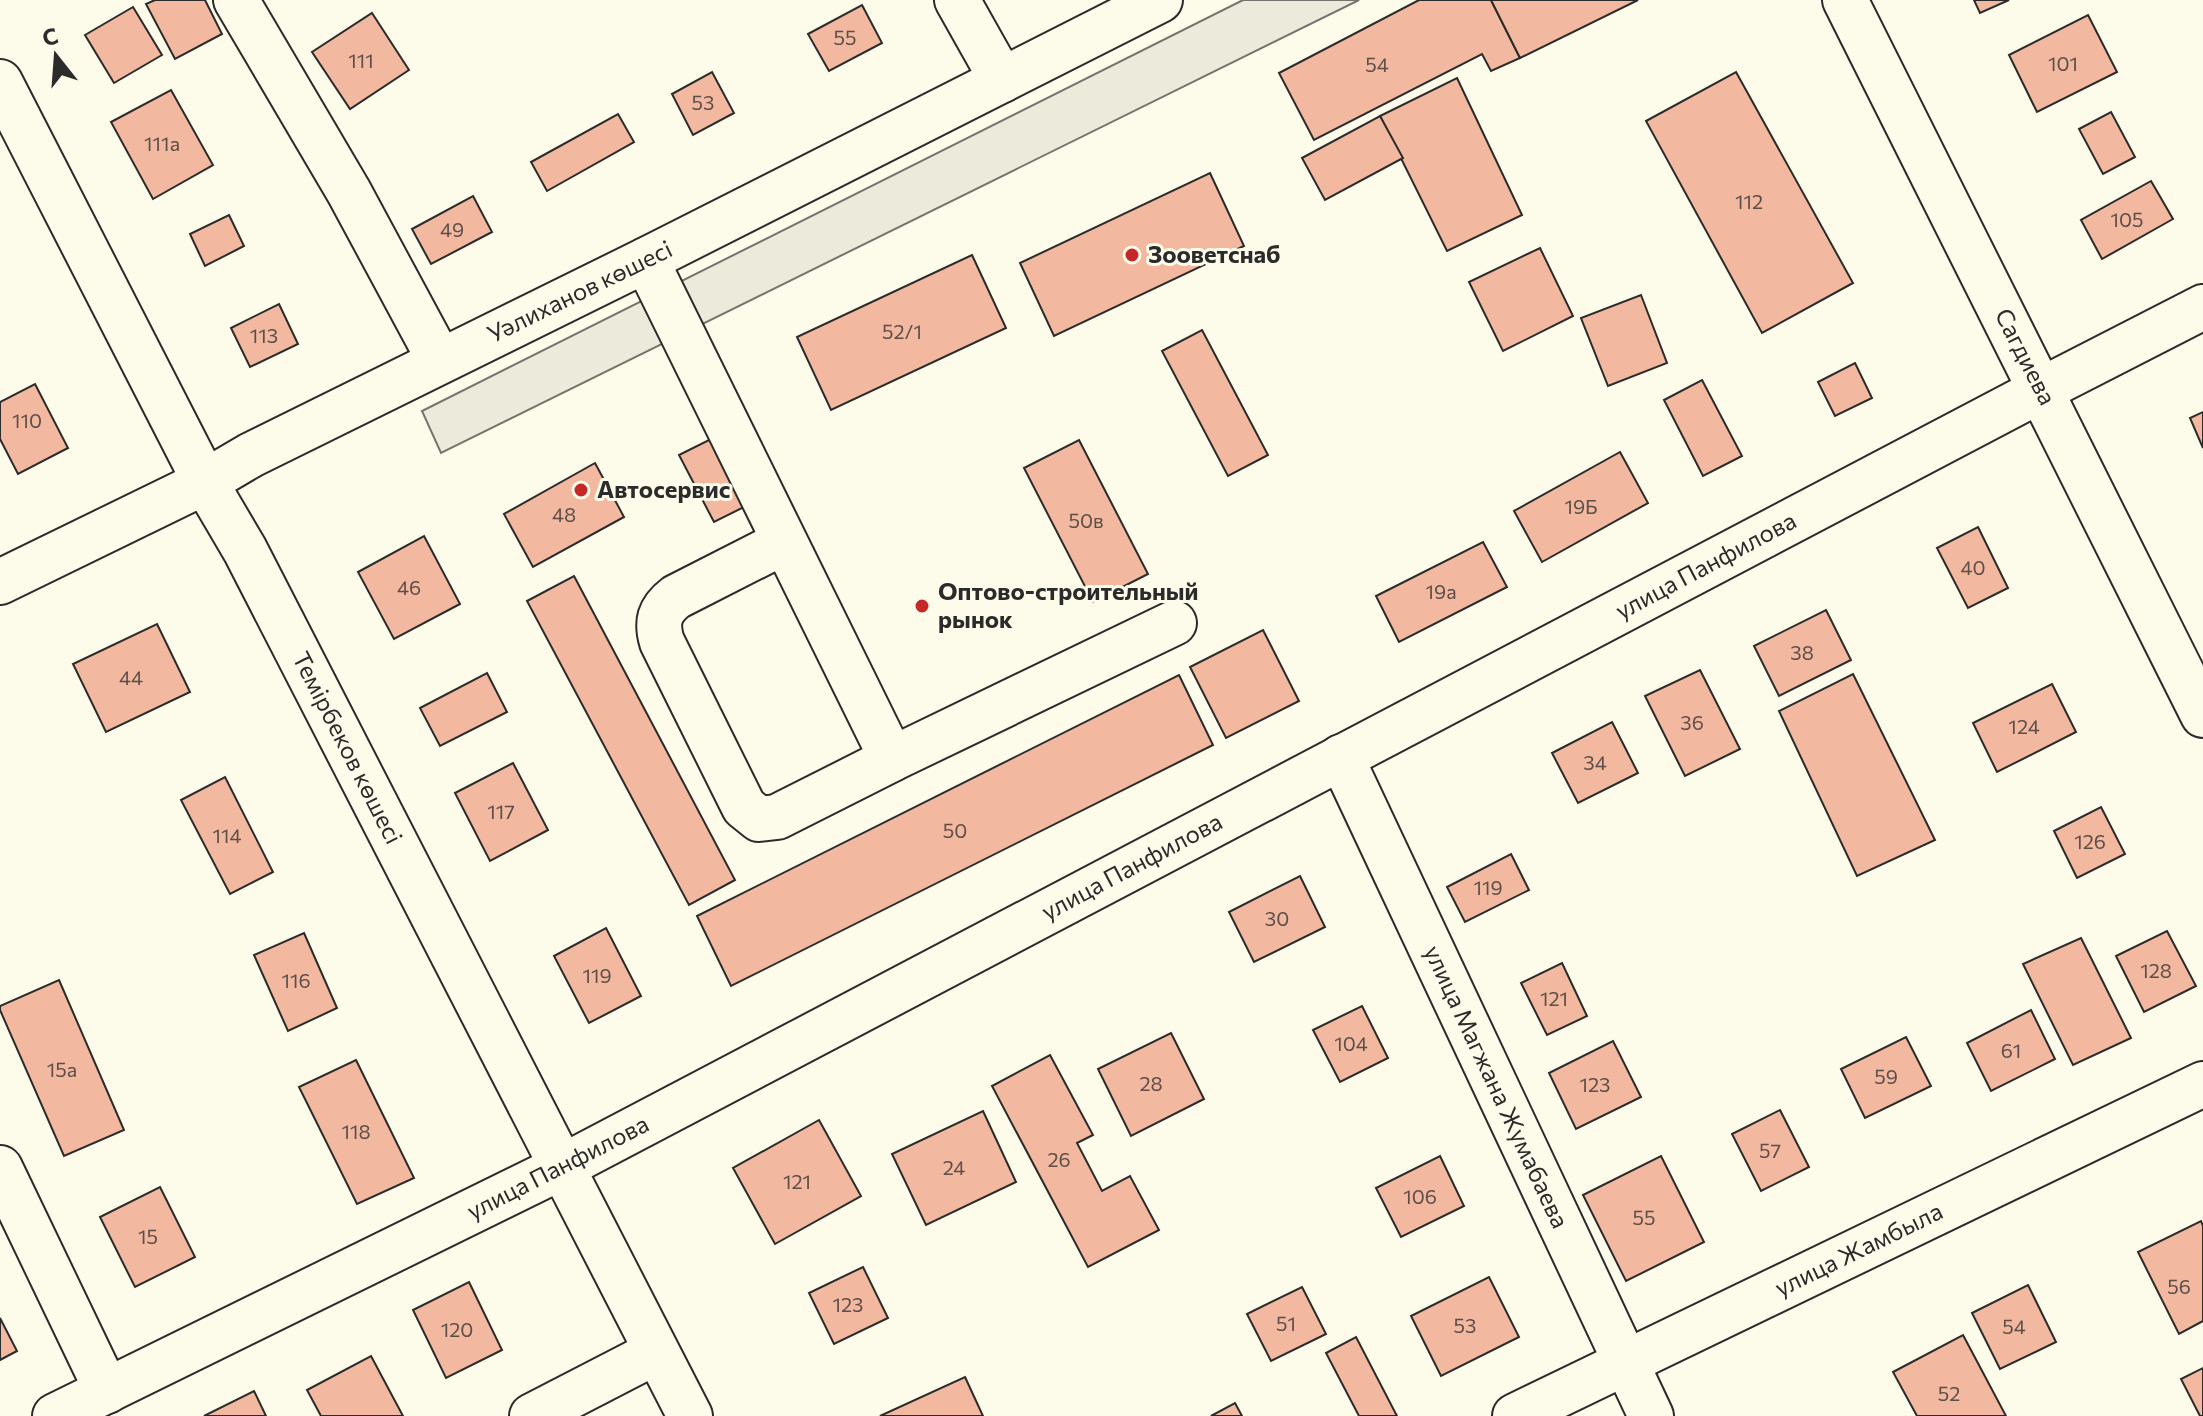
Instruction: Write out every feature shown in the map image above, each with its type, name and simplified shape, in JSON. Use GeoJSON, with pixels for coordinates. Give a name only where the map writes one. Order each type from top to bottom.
{"type":"FeatureCollection","features":[{"type":"Feature","properties":{"kind":"street"},"geometry":{"type":"LineString","coordinates":[[236,0],[349,192],[440,361]]}},
{"type":"Feature","properties":{"kind":"street"},"geometry":{"type":"LineString","coordinates":[[957,0],[1002,80]]}},
{"type":"Feature","properties":{"kind":"street","name":"Уәлиханов көшесі"},"geometry":{"type":"LineString","coordinates":[[0,582],[205,482],[251,455],[646,260],[1160,0]]}},
{"type":"Feature","properties":{"kind":"street","name":"Сагдиева"},"geometry":{"type":"LineString","coordinates":[[1845,0],[2203,715]]}},
{"type":"Feature","properties":{"kind":"street","name":"Темірбеков көшесі"},"geometry":{"type":"LineString","coordinates":[[0,82],[205,482],[245,550],[690,1416]]}},
{"type":"Feature","properties":{"kind":"street"},"geometry":{"type":"LineString","coordinates":[[646,260],[892,759]]}},
{"type":"Feature","properties":{"kind":"street","name":"улица Панфилова"},"geometry":{"type":"LineString","coordinates":[[55,1416],[562,1167],[2203,307]]}},
{"type":"Feature","properties":{"kind":"street"},"geometry":{"type":"LineString","coordinates":[[784,542],[676,597],[666,605],[659,617],[658,630],[675,670],[744,807],[759,819],[777,817],[1174,623]]}},
{"type":"Feature","properties":{"kind":"street","name":"улица Магжана Жумабаева"},"geometry":{"type":"LineString","coordinates":[[1341,757],[1651,1416]]}},
{"type":"Feature","properties":{"kind":"street","name":"улица Жамбыла"},"geometry":{"type":"LineString","coordinates":[[1515,1416],[2203,1084]]}},
{"type":"Feature","properties":{"kind":"street"},"geometry":{"type":"LineString","coordinates":[[0,1168],[107,1391]]}},
{"type":"Feature","properties":{"kind":"street"},"geometry":{"type":"LineString","coordinates":[[532,1416],[656,1352]]}},
{"type":"Feature","properties":{"kind":"shaded area"},"geometry":{"type":"Polygon","coordinates":[[[1243,0],[1359,0],[441,453],[422,411],[1243,0]]]}},
{"type":"Feature","properties":{"kind":"building"},"geometry":{"type":"Polygon","coordinates":[[[155,0],[205,0],[222,34],[175,59],[146,4],[155,0]]]}},
{"type":"Feature","properties":{"kind":"building"},"geometry":{"type":"Polygon","coordinates":[[[1419,0],[1491,0],[1520,58],[1491,71],[1482,54],[1314,140],[1279,73],[1419,0]]]}},
{"type":"Feature","properties":{"kind":"building"},"geometry":{"type":"Polygon","coordinates":[[[1491,0],[1638,0],[1520,58],[1491,0]]]}},
{"type":"Feature","properties":{"kind":"building"},"geometry":{"type":"Polygon","coordinates":[[[1974,0],[2009,0],[1980,13],[1974,0]]]}},
{"type":"Feature","properties":{"kind":"building"},"geometry":{"type":"Polygon","coordinates":[[[862,5],[882,43],[829,71],[808,34],[862,5]]]}},
{"type":"Feature","properties":{"kind":"building"},"geometry":{"type":"Polygon","coordinates":[[[133,7],[162,55],[114,83],[85,35],[133,7]]]}},
{"type":"Feature","properties":{"kind":"building"},"geometry":{"type":"Polygon","coordinates":[[[372,13],[409,70],[350,109],[312,52],[372,13]]]}},
{"type":"Feature","properties":{"kind":"building"},"geometry":{"type":"Polygon","coordinates":[[[2088,15],[2117,72],[2037,112],[2009,55],[2088,15]]]}},
{"type":"Feature","properties":{"kind":"building"},"geometry":{"type":"Polygon","coordinates":[[[712,72],[734,113],[693,135],[672,94],[712,72]]]}},
{"type":"Feature","properties":{"kind":"building"},"geometry":{"type":"Polygon","coordinates":[[[1736,72],[1853,283],[1762,333],[1646,121],[1736,72]]]}},
{"type":"Feature","properties":{"kind":"building"},"geometry":{"type":"Polygon","coordinates":[[[1457,78],[1522,215],[1447,251],[1380,116],[1457,78]]]}},
{"type":"Feature","properties":{"kind":"building"},"geometry":{"type":"Polygon","coordinates":[[[171,90],[213,165],[153,199],[111,122],[171,90]]]}},
{"type":"Feature","properties":{"kind":"building"},"geometry":{"type":"Polygon","coordinates":[[[2111,112],[2135,157],[2103,174],[2079,129],[2111,112]]]}},
{"type":"Feature","properties":{"kind":"building"},"geometry":{"type":"Polygon","coordinates":[[[618,114],[634,142],[547,191],[531,162],[618,114]]]}},
{"type":"Feature","properties":{"kind":"building"},"geometry":{"type":"Polygon","coordinates":[[[1380,116],[1403,158],[1325,200],[1302,158],[1380,116]]]}},
{"type":"Feature","properties":{"kind":"building","name":"Зооветснаб"},"geometry":{"type":"Polygon","coordinates":[[[1210,173],[1244,246],[1054,336],[1020,263],[1210,173]]]}},
{"type":"Feature","properties":{"kind":"building"},"geometry":{"type":"Polygon","coordinates":[[[2151,181],[2173,219],[2102,259],[2081,220],[2151,181]]]}},
{"type":"Feature","properties":{"kind":"building"},"geometry":{"type":"Polygon","coordinates":[[[473,196],[492,232],[431,264],[412,229],[473,196]]]}},
{"type":"Feature","properties":{"kind":"building"},"geometry":{"type":"Polygon","coordinates":[[[229,215],[244,246],[205,266],[190,234],[229,215]]]}},
{"type":"Feature","properties":{"kind":"building"},"geometry":{"type":"Polygon","coordinates":[[[1540,248],[1573,316],[1503,351],[1469,282],[1540,248]]]}},
{"type":"Feature","properties":{"kind":"building"},"geometry":{"type":"Polygon","coordinates":[[[972,255],[1006,328],[831,410],[797,337],[972,255]]]}},
{"type":"Feature","properties":{"kind":"building"},"geometry":{"type":"Polygon","coordinates":[[[1641,295],[1667,363],[1608,386],[1581,318],[1641,295]]]}},
{"type":"Feature","properties":{"kind":"building"},"geometry":{"type":"Polygon","coordinates":[[[279,304],[298,344],[250,367],[231,328],[279,304]]]}},
{"type":"Feature","properties":{"kind":"building"},"geometry":{"type":"Polygon","coordinates":[[[1202,330],[1268,455],[1228,476],[1162,351],[1202,330]]]}},
{"type":"Feature","properties":{"kind":"building"},"geometry":{"type":"Polygon","coordinates":[[[1855,363],[1872,398],[1835,416],[1818,382],[1855,363]]]}},
{"type":"Feature","properties":{"kind":"building"},"geometry":{"type":"Polygon","coordinates":[[[1702,380],[1742,456],[1703,476],[1664,400],[1702,380]]]}},
{"type":"Feature","properties":{"kind":"building"},"geometry":{"type":"Polygon","coordinates":[[[35,384],[68,448],[18,474],[0,439],[0,402],[35,384]]]}},
{"type":"Feature","properties":{"kind":"building"},"geometry":{"type":"Polygon","coordinates":[[[2203,412],[2203,448],[2190,418],[2203,412]]]}},
{"type":"Feature","properties":{"kind":"building"},"geometry":{"type":"Polygon","coordinates":[[[719,435],[754,502],[714,522],[679,455],[719,435]]]}},
{"type":"Feature","properties":{"kind":"building"},"geometry":{"type":"Polygon","coordinates":[[[1079,440],[1148,574],[1093,602],[1024,468],[1079,440]]]}},
{"type":"Feature","properties":{"kind":"building"},"geometry":{"type":"Polygon","coordinates":[[[1620,452],[1648,503],[1542,562],[1514,511],[1620,452]]]}},
{"type":"Feature","properties":{"kind":"building"},"geometry":{"type":"Polygon","coordinates":[[[595,463],[624,517],[533,567],[504,514],[595,463]]]}},
{"type":"Feature","properties":{"kind":"building"},"geometry":{"type":"Polygon","coordinates":[[[1978,527],[2008,588],[1968,608],[1937,548],[1978,527]]]}},
{"type":"Feature","properties":{"kind":"building"},"geometry":{"type":"Polygon","coordinates":[[[424,536],[460,604],[394,639],[358,572],[424,536]]]}},
{"type":"Feature","properties":{"kind":"building"},"geometry":{"type":"Polygon","coordinates":[[[1483,542],[1507,587],[1399,642],[1376,596],[1483,542]]]}},
{"type":"Feature","properties":{"kind":"building"},"geometry":{"type":"Polygon","coordinates":[[[574,576],[735,880],[689,905],[527,601],[574,576]]]}},
{"type":"Feature","properties":{"kind":"building"},"geometry":{"type":"Polygon","coordinates":[[[1826,610],[1851,660],[1779,696],[1754,646],[1826,610]]]}},
{"type":"Feature","properties":{"kind":"building"},"geometry":{"type":"Polygon","coordinates":[[[157,624],[190,692],[106,732],[73,664],[157,624]]]}},
{"type":"Feature","properties":{"kind":"building"},"geometry":{"type":"Polygon","coordinates":[[[1263,630],[1299,701],[1226,738],[1190,667],[1263,630]]]}},
{"type":"Feature","properties":{"kind":"building"},"geometry":{"type":"Polygon","coordinates":[[[1700,670],[1740,749],[1685,776],[1645,696],[1700,670]]]}},
{"type":"Feature","properties":{"kind":"building"},"geometry":{"type":"Polygon","coordinates":[[[487,673],[507,712],[440,746],[420,708],[487,673]]]}},
{"type":"Feature","properties":{"kind":"building"},"geometry":{"type":"Polygon","coordinates":[[[1853,674],[1935,840],[1857,876],[1779,711],[1853,674]]]}},
{"type":"Feature","properties":{"kind":"building"},"geometry":{"type":"Polygon","coordinates":[[[1179,675],[1213,745],[731,986],[697,916],[1179,675]]]}},
{"type":"Feature","properties":{"kind":"building"},"geometry":{"type":"Polygon","coordinates":[[[2052,684],[2076,732],[1997,772],[1973,723],[2052,684]]]}},
{"type":"Feature","properties":{"kind":"building"},"geometry":{"type":"Polygon","coordinates":[[[1612,722],[1638,773],[1578,803],[1552,753],[1612,722]]]}},
{"type":"Feature","properties":{"kind":"building"},"geometry":{"type":"Polygon","coordinates":[[[513,763],[548,830],[490,861],[455,793],[513,763]]]}},
{"type":"Feature","properties":{"kind":"building"},"geometry":{"type":"Polygon","coordinates":[[[225,777],[273,872],[230,894],[181,800],[225,777]]]}},
{"type":"Feature","properties":{"kind":"building"},"geometry":{"type":"Polygon","coordinates":[[[2101,807],[2125,854],[2077,878],[2054,831],[2101,807]]]}},
{"type":"Feature","properties":{"kind":"building"},"geometry":{"type":"Polygon","coordinates":[[[1511,854],[1529,890],[1465,922],[1447,887],[1511,854]]]}},
{"type":"Feature","properties":{"kind":"building"},"geometry":{"type":"Polygon","coordinates":[[[1300,876],[1325,927],[1254,962],[1229,912],[1300,876]]]}},
{"type":"Feature","properties":{"kind":"building"},"geometry":{"type":"Polygon","coordinates":[[[606,928],[641,996],[589,1023],[554,956],[606,928]]]}},
{"type":"Feature","properties":{"kind":"building"},"geometry":{"type":"Polygon","coordinates":[[[2167,931],[2196,986],[2144,1012],[2116,956],[2167,931]]]}},
{"type":"Feature","properties":{"kind":"building"},"geometry":{"type":"Polygon","coordinates":[[[304,933],[337,1008],[288,1031],[254,955],[304,933]]]}},
{"type":"Feature","properties":{"kind":"building"},"geometry":{"type":"Polygon","coordinates":[[[2081,938],[2131,1038],[2073,1065],[2023,964],[2081,938]]]}},
{"type":"Feature","properties":{"kind":"building"},"geometry":{"type":"Polygon","coordinates":[[[1562,963],[1587,1016],[1547,1035],[1521,983],[1562,963]]]}},
{"type":"Feature","properties":{"kind":"building"},"geometry":{"type":"Polygon","coordinates":[[[59,980],[124,1130],[64,1156],[0,1010],[0,1006],[59,980]]]}},
{"type":"Feature","properties":{"kind":"building"},"geometry":{"type":"Polygon","coordinates":[[[1362,1006],[1388,1058],[1340,1082],[1313,1030],[1362,1006]]]}},
{"type":"Feature","properties":{"kind":"building"},"geometry":{"type":"Polygon","coordinates":[[[2031,1010],[2055,1059],[1991,1091],[1967,1043],[2031,1010]]]}},
{"type":"Feature","properties":{"kind":"building"},"geometry":{"type":"Polygon","coordinates":[[[1171,1033],[1204,1099],[1131,1136],[1098,1069],[1171,1033]]]}},
{"type":"Feature","properties":{"kind":"building"},"geometry":{"type":"Polygon","coordinates":[[[1906,1037],[1931,1086],[1865,1118],[1841,1069],[1906,1037]]]}},
{"type":"Feature","properties":{"kind":"building"},"geometry":{"type":"Polygon","coordinates":[[[1613,1041],[1641,1097],[1576,1129],[1549,1073],[1613,1041]]]}},
{"type":"Feature","properties":{"kind":"building"},"geometry":{"type":"Polygon","coordinates":[[[1050,1055],[1093,1135],[1077,1143],[1102,1191],[1130,1176],[1159,1230],[1088,1267],[992,1086],[1050,1055]]]}},
{"type":"Feature","properties":{"kind":"building"},"geometry":{"type":"Polygon","coordinates":[[[356,1060],[414,1178],[357,1204],[299,1087],[356,1060]]]}},
{"type":"Feature","properties":{"kind":"building"},"geometry":{"type":"Polygon","coordinates":[[[1780,1110],[1809,1167],[1761,1191],[1732,1134],[1780,1110]]]}},
{"type":"Feature","properties":{"kind":"building"},"geometry":{"type":"Polygon","coordinates":[[[983,1111],[1016,1182],[926,1225],[892,1154],[983,1111]]]}},
{"type":"Feature","properties":{"kind":"building"},"geometry":{"type":"Polygon","coordinates":[[[819,1120],[861,1196],[775,1244],[733,1168],[819,1120]]]}},
{"type":"Feature","properties":{"kind":"building"},"geometry":{"type":"Polygon","coordinates":[[[1440,1156],[1464,1206],[1401,1237],[1376,1188],[1440,1156]]]}},
{"type":"Feature","properties":{"kind":"building"},"geometry":{"type":"Polygon","coordinates":[[[1661,1156],[1704,1242],[1626,1281],[1583,1195],[1661,1156]]]}},
{"type":"Feature","properties":{"kind":"building"},"geometry":{"type":"Polygon","coordinates":[[[160,1187],[195,1257],[135,1287],[100,1217],[160,1187]]]}},
{"type":"Feature","properties":{"kind":"building"},"geometry":{"type":"Polygon","coordinates":[[[2201,1221],[2203,1321],[2179,1334],[2138,1252],[2201,1221]]]}},
{"type":"Feature","properties":{"kind":"building"},"geometry":{"type":"Polygon","coordinates":[[[863,1267],[888,1318],[834,1344],[809,1293],[863,1267]]]}},
{"type":"Feature","properties":{"kind":"building"},"geometry":{"type":"Polygon","coordinates":[[[1489,1277],[1519,1337],[1441,1376],[1411,1316],[1489,1277]]]}},
{"type":"Feature","properties":{"kind":"building"},"geometry":{"type":"Polygon","coordinates":[[[469,1282],[502,1350],[446,1378],[413,1310],[469,1282]]]}},
{"type":"Feature","properties":{"kind":"building"},"geometry":{"type":"Polygon","coordinates":[[[2028,1285],[2056,1342],[2000,1369],[1972,1313],[2028,1285]]]}},
{"type":"Feature","properties":{"kind":"building"},"geometry":{"type":"Polygon","coordinates":[[[1302,1287],[1326,1334],[1271,1361],[1247,1314],[1302,1287]]]}},
{"type":"Feature","properties":{"kind":"building"},"geometry":{"type":"Polygon","coordinates":[[[0,1318],[17,1351],[0,1360],[0,1318]]]}},
{"type":"Feature","properties":{"kind":"building"},"geometry":{"type":"Polygon","coordinates":[[[1963,1335],[2006,1416],[1917,1416],[1893,1372],[1963,1335]]]}},
{"type":"Feature","properties":{"kind":"building"},"geometry":{"type":"Polygon","coordinates":[[[1356,1337],[1397,1416],[1359,1416],[1326,1353],[1356,1337]]]}},
{"type":"Feature","properties":{"kind":"building"},"geometry":{"type":"Polygon","coordinates":[[[371,1356],[403,1416],[321,1416],[307,1390],[371,1356]]]}},
{"type":"Feature","properties":{"kind":"building"},"geometry":{"type":"Polygon","coordinates":[[[2203,1368],[2203,1416],[2200,1416],[2181,1379],[2203,1368]]]}},
{"type":"Feature","properties":{"kind":"building"},"geometry":{"type":"Polygon","coordinates":[[[965,1377],[983,1416],[880,1416],[965,1377]]]}},
{"type":"Feature","properties":{"kind":"building"},"geometry":{"type":"Polygon","coordinates":[[[254,1391],[266,1416],[204,1416],[254,1391]]]}},
{"type":"Feature","properties":{"kind":"building"},"geometry":{"type":"Polygon","coordinates":[[[1235,1403],[1242,1416],[1211,1416],[1235,1403]]]}},
{"type":"Feature","properties":{"kind":"place","name":"Зооветснаб"},"geometry":{"type":"Point","coordinates":[1132,255]}},
{"type":"Feature","properties":{"kind":"place","name":"Автосервис"},"geometry":{"type":"Point","coordinates":[581,490]}},
{"type":"Feature","properties":{"kind":"place","name":"Оптово-строительный рынок"},"geometry":{"type":"Point","coordinates":[922,606]}}]}
